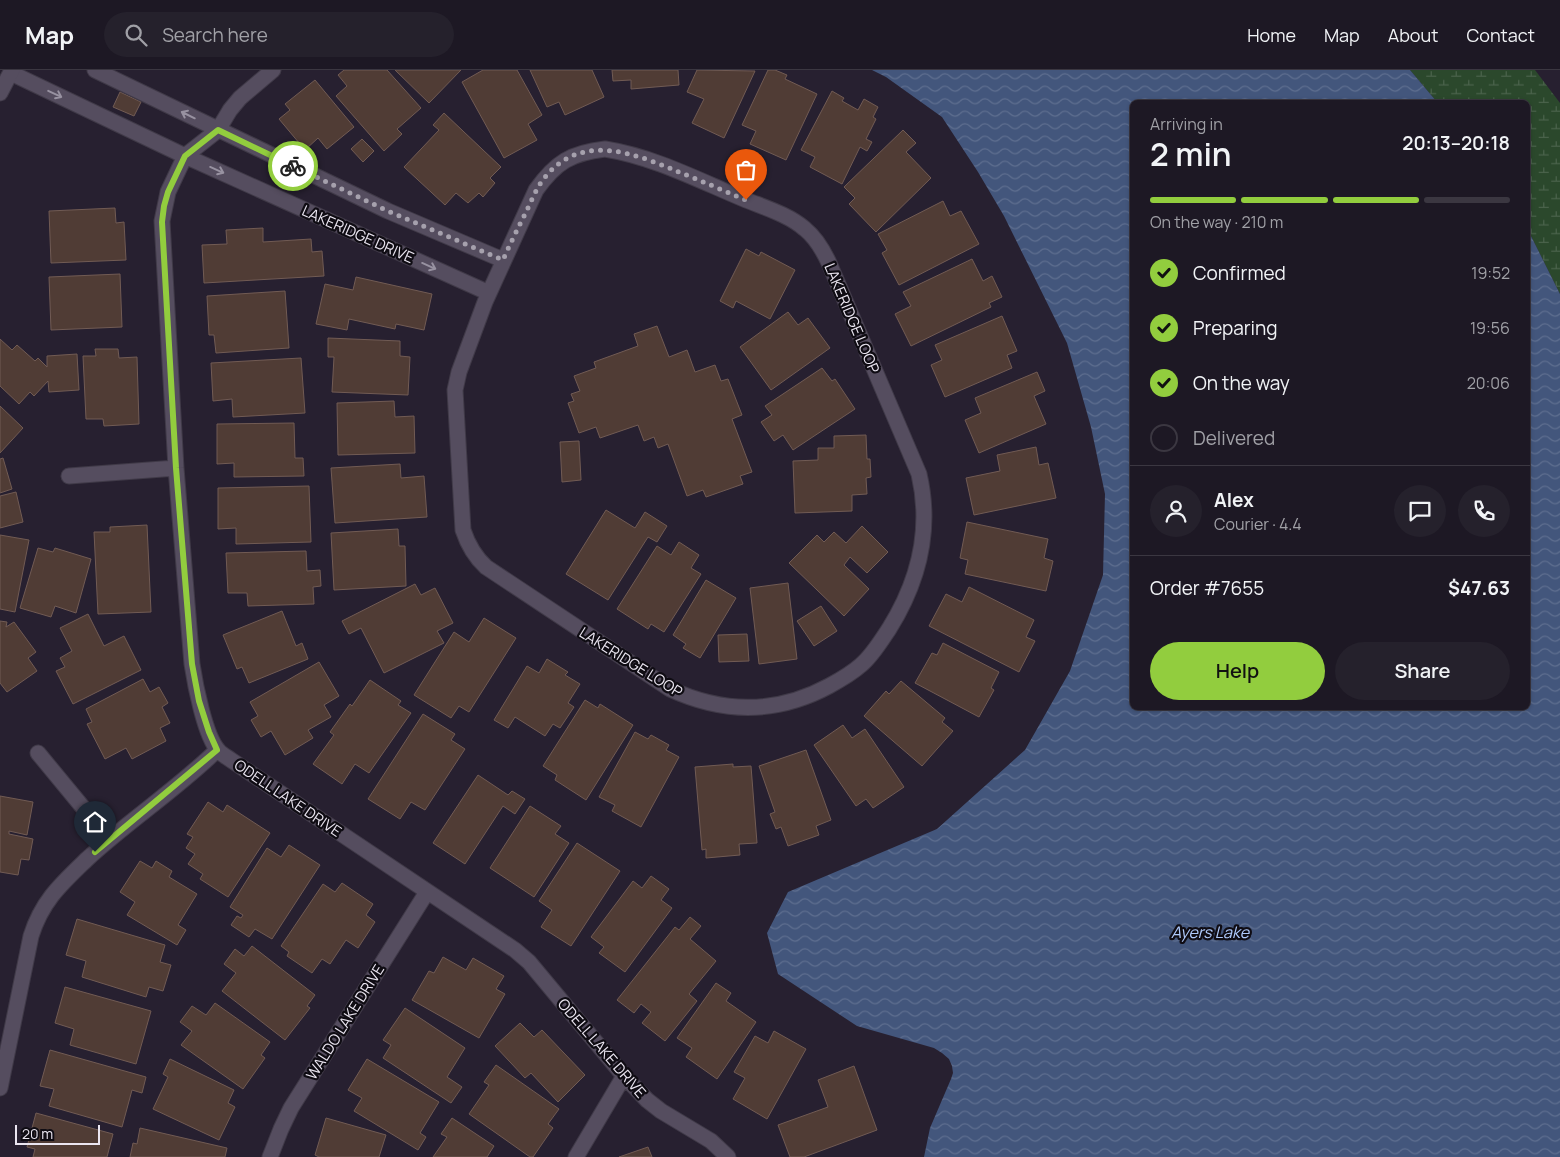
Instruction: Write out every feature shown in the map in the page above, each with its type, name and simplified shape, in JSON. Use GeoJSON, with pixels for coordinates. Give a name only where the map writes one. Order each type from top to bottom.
{"type":"FeatureCollection","features":[{"type":"Feature","properties":{"kind":"street"},"geometry":{"type":"LineString","coordinates":[[95,70],[388,211],[503,260]]}},
{"type":"Feature","properties":{"kind":"street"},"geometry":{"type":"LineString","coordinates":[[0,1088],[35,921],[54,891],[109,839],[217,750],[209,732],[198,696],[192,664],[176,468],[162,222],[168,192],[185,156],[218,130],[240,98],[273,70]]}},
{"type":"Feature","properties":{"kind":"street"},"geometry":{"type":"LineString","coordinates":[[0,94],[11,71]]}},
{"type":"Feature","properties":{"kind":"street","name":"LAKERIDGE DRIVE"},"geometry":{"type":"LineString","coordinates":[[11,71],[185,156],[489,293]]}},
{"type":"Feature","properties":{"kind":"street","name":"LAKERIDGE LOOP"},"geometry":{"type":"LineString","coordinates":[[605,149],[649,159],[791,219],[805,228],[814,238],[829,264],[915,465],[924,495],[925,519],[922,550],[914,580],[899,612],[883,639],[862,665],[818,692],[785,704],[756,708],[732,707],[687,697],[552,612],[486,567],[478,559],[471,550],[463,530],[455,390],[459,372],[503,260],[536,190],[546,176],[558,164],[571,157],[605,149]]}},
{"type":"Feature","properties":{"kind":"street"},"geometry":{"type":"LineString","coordinates":[[69,476],[176,468]]}},
{"type":"Feature","properties":{"kind":"street","name":"ODELL LAKE DRIVE"},"geometry":{"type":"LineString","coordinates":[[217,750],[515,950],[528,962],[624,1076],[653,1106],[711,1141],[728,1157]]}},
{"type":"Feature","properties":{"kind":"street"},"geometry":{"type":"LineString","coordinates":[[38,753],[109,839]]}},
{"type":"Feature","properties":{"kind":"street","name":"WALDO LAKE DRIVE"},"geometry":{"type":"LineString","coordinates":[[270,1157],[291,1108],[428,892]]}},
{"type":"Feature","properties":{"kind":"street"},"geometry":{"type":"LineString","coordinates":[[576,1157],[624,1076]]}},
{"type":"Feature","properties":{"kind":"green space"},"geometry":{"type":"Polygon","coordinates":[[[1410,70],[1535,70],[1560,103],[1560,294],[1530,234],[1530,100],[1435,100],[1410,70]]]}},
{"type":"Feature","properties":{"kind":"water","name":"Ayers Lake"},"geometry":{"type":"Polygon","coordinates":[[[872,70],[1410,70],[1435,100],[1130,100],[1130,710],[1530,710],[1530,234],[1560,294],[1560,1157],[924,1157],[930,1128],[953,1073],[949,1059],[934,1048],[857,1026],[778,974],[767,933],[788,892],[937,829],[1025,750],[1070,671],[1103,575],[1105,494],[1091,427],[1067,343],[1004,216],[942,117],[886,77],[872,70]]]}},
{"type":"Feature","properties":{"kind":"building"},"geometry":{"type":"Polygon","coordinates":[[[344,70],[387,70],[421,108],[397,129],[402,134],[384,151],[336,96],[347,86],[338,75],[344,70]]]}},
{"type":"Feature","properties":{"kind":"building"},"geometry":{"type":"Polygon","coordinates":[[[395,70],[461,70],[429,103],[395,70]]]}},
{"type":"Feature","properties":{"kind":"building"},"geometry":{"type":"Polygon","coordinates":[[[483,70],[517,70],[542,115],[528,124],[537,140],[504,158],[462,82],[483,70]]]}},
{"type":"Feature","properties":{"kind":"building"},"geometry":{"type":"Polygon","coordinates":[[[530,70],[592,70],[604,97],[565,115],[559,102],[547,107],[530,70]]]}},
{"type":"Feature","properties":{"kind":"building"},"geometry":{"type":"Polygon","coordinates":[[[612,70],[678,70],[679,85],[631,89],[631,80],[613,81],[612,70]]]}},
{"type":"Feature","properties":{"kind":"building"},"geometry":{"type":"Polygon","coordinates":[[[697,70],[755,71],[724,138],[692,123],[704,99],[687,92],[697,70]]]}},
{"type":"Feature","properties":{"kind":"building"},"geometry":{"type":"Polygon","coordinates":[[[768,70],[775,70],[787,75],[785,79],[817,94],[786,160],[750,144],[756,131],[742,125],[768,70]]]}},
{"type":"Feature","properties":{"kind":"building"},"geometry":{"type":"Polygon","coordinates":[[[315,80],[354,127],[327,149],[318,138],[305,150],[279,119],[290,110],[285,104],[315,80]]]}},
{"type":"Feature","properties":{"kind":"building"},"geometry":{"type":"Polygon","coordinates":[[[832,91],[844,98],[842,101],[858,110],[864,99],[878,107],[873,117],[876,119],[866,139],[872,142],[867,151],[860,147],[842,184],[810,167],[815,157],[801,150],[832,91]]]}},
{"type":"Feature","properties":{"kind":"building"},"geometry":{"type":"Polygon","coordinates":[[[120,92],[141,102],[134,116],[113,107],[120,92]]]}},
{"type":"Feature","properties":{"kind":"building"},"geometry":{"type":"Polygon","coordinates":[[[444,113],[501,167],[490,178],[495,183],[483,197],[479,193],[468,203],[456,193],[445,205],[404,167],[439,130],[433,125],[444,113]]]}},
{"type":"Feature","properties":{"kind":"building"},"geometry":{"type":"Polygon","coordinates":[[[903,130],[916,143],[906,152],[931,178],[876,232],[849,204],[855,198],[844,187],[903,130]]]}},
{"type":"Feature","properties":{"kind":"building"},"geometry":{"type":"Polygon","coordinates":[[[362,139],[374,151],[363,162],[351,149],[362,139]]]}},
{"type":"Feature","properties":{"kind":"building"},"geometry":{"type":"Polygon","coordinates":[[[943,201],[950,216],[961,211],[979,244],[899,285],[882,253],[887,250],[878,234],[943,201]]]}},
{"type":"Feature","properties":{"kind":"building"},"geometry":{"type":"Polygon","coordinates":[[[115,208],[116,223],[124,222],[126,260],[51,263],[49,211],[115,208]]]}},
{"type":"Feature","properties":{"kind":"building"},"geometry":{"type":"Polygon","coordinates":[[[263,228],[263,242],[311,239],[312,252],[322,251],[324,276],[204,283],[202,245],[227,244],[226,230],[263,228]]]}},
{"type":"Feature","properties":{"kind":"building"},"geometry":{"type":"Polygon","coordinates":[[[746,249],[759,256],[761,252],[795,270],[770,319],[736,301],[733,308],[720,301],[746,249]]]}},
{"type":"Feature","properties":{"kind":"building"},"geometry":{"type":"Polygon","coordinates":[[[972,259],[983,281],[992,276],[1002,297],[989,303],[991,307],[911,346],[895,314],[911,306],[903,292],[972,259]]]}},
{"type":"Feature","properties":{"kind":"building"},"geometry":{"type":"Polygon","coordinates":[[[120,274],[122,327],[51,330],[49,277],[120,274]]]}},
{"type":"Feature","properties":{"kind":"building"},"geometry":{"type":"Polygon","coordinates":[[[356,277],[432,294],[424,330],[396,324],[395,329],[349,319],[347,330],[316,324],[325,284],[353,290],[356,277]]]}},
{"type":"Feature","properties":{"kind":"building"},"geometry":{"type":"Polygon","coordinates":[[[285,291],[289,348],[216,353],[214,335],[209,335],[207,296],[285,291]]]}},
{"type":"Feature","properties":{"kind":"building"},"geometry":{"type":"Polygon","coordinates":[[[788,312],[798,325],[808,318],[830,348],[771,390],[740,347],[788,312]]]}},
{"type":"Feature","properties":{"kind":"building"},"geometry":{"type":"Polygon","coordinates":[[[1002,316],[1017,351],[1007,355],[1012,368],[945,397],[931,365],[942,360],[935,345],[1002,316]]]}},
{"type":"Feature","properties":{"kind":"building"},"geometry":{"type":"Polygon","coordinates":[[[657,326],[669,357],[687,350],[695,372],[715,365],[721,381],[728,379],[742,415],[732,419],[752,472],[740,476],[743,484],[706,497],[703,490],[687,496],[668,444],[658,448],[654,437],[644,441],[638,425],[600,438],[596,427],[579,433],[568,403],[574,401],[571,394],[580,391],[574,376],[596,368],[594,362],[638,346],[634,334],[657,326]]]}},
{"type":"Feature","properties":{"kind":"building"},"geometry":{"type":"Polygon","coordinates":[[[328,338],[400,341],[400,356],[410,357],[408,395],[332,392],[334,357],[328,357],[328,338]]]}},
{"type":"Feature","properties":{"kind":"building"},"geometry":{"type":"Polygon","coordinates":[[[0,339],[12,350],[17,345],[35,361],[38,358],[47,367],[47,356],[77,354],[79,390],[49,392],[48,381],[34,396],[30,392],[19,404],[0,386],[0,339]]]}},
{"type":"Feature","properties":{"kind":"building"},"geometry":{"type":"Polygon","coordinates":[[[95,349],[118,349],[119,358],[137,357],[139,424],[104,426],[103,419],[86,419],[83,356],[96,356],[95,349]]]}},
{"type":"Feature","properties":{"kind":"building"},"geometry":{"type":"Polygon","coordinates":[[[301,358],[305,413],[233,417],[232,399],[213,401],[211,363],[301,358]]]}},
{"type":"Feature","properties":{"kind":"building"},"geometry":{"type":"Polygon","coordinates":[[[822,368],[832,381],[835,379],[855,409],[793,450],[783,435],[774,441],[761,422],[772,415],[765,406],[822,368]]]}},
{"type":"Feature","properties":{"kind":"building"},"geometry":{"type":"Polygon","coordinates":[[[1037,372],[1045,391],[1034,396],[1046,424],[979,453],[965,420],[981,413],[975,398],[1037,372]]]}},
{"type":"Feature","properties":{"kind":"building"},"geometry":{"type":"Polygon","coordinates":[[[394,401],[395,417],[414,416],[415,453],[338,455],[337,403],[394,401]]]}},
{"type":"Feature","properties":{"kind":"building"},"geometry":{"type":"Polygon","coordinates":[[[0,406],[23,428],[0,453],[0,406]]]}},
{"type":"Feature","properties":{"kind":"building"},"geometry":{"type":"Polygon","coordinates":[[[294,423],[295,458],[303,458],[304,476],[234,477],[234,463],[217,464],[217,424],[294,423]]]}},
{"type":"Feature","properties":{"kind":"building"},"geometry":{"type":"Polygon","coordinates":[[[866,435],[867,459],[870,459],[871,477],[866,478],[867,494],[852,495],[852,511],[795,513],[793,461],[818,460],[818,448],[834,448],[834,436],[866,435]]]}},
{"type":"Feature","properties":{"kind":"building"},"geometry":{"type":"Polygon","coordinates":[[[579,441],[581,480],[562,482],[560,442],[579,441]]]}},
{"type":"Feature","properties":{"kind":"building"},"geometry":{"type":"Polygon","coordinates":[[[1036,447],[1039,465],[1048,463],[1056,498],[974,515],[966,478],[1000,471],[997,455],[1036,447]]]}},
{"type":"Feature","properties":{"kind":"building"},"geometry":{"type":"Polygon","coordinates":[[[3,458],[12,489],[0,493],[0,459],[3,458]]]}},
{"type":"Feature","properties":{"kind":"building"},"geometry":{"type":"Polygon","coordinates":[[[400,464],[401,478],[424,476],[427,517],[335,523],[331,468],[400,464]]]}},
{"type":"Feature","properties":{"kind":"building"},"geometry":{"type":"Polygon","coordinates":[[[309,486],[311,542],[236,544],[236,528],[218,529],[218,488],[309,486]]]}},
{"type":"Feature","properties":{"kind":"building"},"geometry":{"type":"Polygon","coordinates":[[[16,492],[23,522],[0,528],[0,496],[16,492]]]}},
{"type":"Feature","properties":{"kind":"building"},"geometry":{"type":"Polygon","coordinates":[[[606,510],[635,528],[645,512],[667,526],[657,542],[648,537],[608,600],[566,574],[606,510]]]}},
{"type":"Feature","properties":{"kind":"building"},"geometry":{"type":"Polygon","coordinates":[[[967,522],[1048,539],[1044,558],[1053,561],[1046,591],[965,574],[968,560],[960,558],[967,522]]]}},
{"type":"Feature","properties":{"kind":"building"},"geometry":{"type":"Polygon","coordinates":[[[147,525],[151,612],[98,614],[94,532],[110,532],[110,527],[147,525]]]}},
{"type":"Feature","properties":{"kind":"building"},"geometry":{"type":"Polygon","coordinates":[[[862,526],[888,552],[867,573],[850,557],[844,565],[869,589],[844,616],[789,563],[817,535],[824,542],[834,532],[846,543],[862,526]]]}},
{"type":"Feature","properties":{"kind":"building"},"geometry":{"type":"Polygon","coordinates":[[[398,529],[399,546],[405,546],[406,586],[334,590],[331,533],[398,529]]]}},
{"type":"Feature","properties":{"kind":"building"},"geometry":{"type":"Polygon","coordinates":[[[0,535],[29,540],[15,612],[0,609],[0,535]]]}},
{"type":"Feature","properties":{"kind":"building"},"geometry":{"type":"Polygon","coordinates":[[[679,542],[699,555],[691,568],[701,574],[664,632],[651,624],[648,629],[617,609],[657,546],[671,555],[679,542]]]}},
{"type":"Feature","properties":{"kind":"building"},"geometry":{"type":"Polygon","coordinates":[[[38,548],[53,552],[55,548],[91,559],[76,613],[55,606],[51,617],[20,608],[38,548]]]}},
{"type":"Feature","properties":{"kind":"building"},"geometry":{"type":"Polygon","coordinates":[[[306,551],[307,571],[320,570],[321,586],[313,587],[314,604],[248,606],[247,593],[228,593],[226,553],[306,551]]]}},
{"type":"Feature","properties":{"kind":"building"},"geometry":{"type":"Polygon","coordinates":[[[706,580],[736,598],[700,658],[683,648],[686,644],[673,635],[706,580]]]}},
{"type":"Feature","properties":{"kind":"building"},"geometry":{"type":"Polygon","coordinates":[[[788,583],[797,659],[759,664],[750,588],[788,583]]]}},
{"type":"Feature","properties":{"kind":"building"},"geometry":{"type":"Polygon","coordinates":[[[415,584],[421,595],[435,588],[453,623],[437,631],[444,643],[384,673],[361,628],[349,634],[342,621],[415,584]]]}},
{"type":"Feature","properties":{"kind":"building"},"geometry":{"type":"Polygon","coordinates":[[[969,587],[1034,620],[1026,637],[1035,641],[1019,672],[929,626],[946,594],[962,602],[969,587]]]}},
{"type":"Feature","properties":{"kind":"building"},"geometry":{"type":"Polygon","coordinates":[[[821,606],[837,631],[814,646],[797,621],[821,606]]]}},
{"type":"Feature","properties":{"kind":"building"},"geometry":{"type":"Polygon","coordinates":[[[282,611],[296,646],[302,643],[308,659],[249,683],[242,667],[237,669],[223,635],[282,611]]]}},
{"type":"Feature","properties":{"kind":"building"},"geometry":{"type":"Polygon","coordinates":[[[88,614],[104,646],[124,636],[141,670],[73,704],[56,671],[65,667],[60,658],[72,651],[60,628],[88,614]]]}},
{"type":"Feature","properties":{"kind":"building"},"geometry":{"type":"Polygon","coordinates":[[[484,618],[516,638],[469,712],[459,706],[451,718],[414,695],[454,632],[469,642],[484,618]]]}},
{"type":"Feature","properties":{"kind":"building"},"geometry":{"type":"Polygon","coordinates":[[[0,621],[7,622],[6,627],[14,622],[36,652],[28,658],[37,671],[7,692],[0,683],[0,621]]]}},
{"type":"Feature","properties":{"kind":"building"},"geometry":{"type":"Polygon","coordinates":[[[747,634],[749,661],[719,662],[718,635],[747,634]]]}},
{"type":"Feature","properties":{"kind":"building"},"geometry":{"type":"Polygon","coordinates":[[[943,643],[999,672],[991,688],[994,690],[979,717],[915,683],[932,653],[937,655],[943,643]]]}},
{"type":"Feature","properties":{"kind":"building"},"geometry":{"type":"Polygon","coordinates":[[[547,659],[568,672],[565,675],[580,684],[568,703],[574,707],[560,728],[553,724],[545,736],[515,717],[508,728],[494,720],[527,666],[539,673],[547,659]]]}},
{"type":"Feature","properties":{"kind":"building"},"geometry":{"type":"Polygon","coordinates":[[[319,662],[339,696],[324,705],[331,717],[308,730],[313,738],[285,755],[271,731],[261,737],[251,720],[258,716],[250,702],[319,662]]]}},
{"type":"Feature","properties":{"kind":"building"},"geometry":{"type":"Polygon","coordinates":[[[143,679],[150,692],[159,687],[168,703],[162,707],[170,723],[160,728],[166,741],[132,759],[126,748],[105,759],[87,724],[92,722],[86,709],[143,679]]]}},
{"type":"Feature","properties":{"kind":"building"},"geometry":{"type":"Polygon","coordinates":[[[370,680],[401,701],[398,705],[411,713],[369,773],[355,764],[342,784],[313,764],[334,735],[330,732],[350,704],[352,706],[370,680]]]}},
{"type":"Feature","properties":{"kind":"building"},"geometry":{"type":"Polygon","coordinates":[[[901,681],[945,718],[942,722],[953,731],[922,766],[864,716],[886,691],[889,694],[901,681]]]}},
{"type":"Feature","properties":{"kind":"building"},"geometry":{"type":"Polygon","coordinates":[[[585,700],[598,708],[600,704],[633,725],[586,800],[555,780],[557,775],[543,766],[585,700]]]}},
{"type":"Feature","properties":{"kind":"building"},"geometry":{"type":"Polygon","coordinates":[[[423,714],[455,734],[451,740],[465,749],[425,810],[411,802],[400,819],[368,799],[423,714]]]}},
{"type":"Feature","properties":{"kind":"building"},"geometry":{"type":"Polygon","coordinates":[[[843,725],[852,738],[865,729],[904,787],[873,808],[866,799],[856,806],[814,745],[843,725]]]}},
{"type":"Feature","properties":{"kind":"building"},"geometry":{"type":"Polygon","coordinates":[[[635,732],[648,739],[651,735],[669,745],[666,750],[679,757],[641,827],[612,811],[615,805],[599,797],[635,732]]]}},
{"type":"Feature","properties":{"kind":"building"},"geometry":{"type":"Polygon","coordinates":[[[806,750],[831,820],[816,826],[819,835],[788,846],[781,827],[776,829],[770,814],[775,812],[759,766],[806,750]]]}},
{"type":"Feature","properties":{"kind":"building"},"geometry":{"type":"Polygon","coordinates":[[[733,764],[733,767],[751,766],[757,843],[739,844],[740,855],[706,858],[706,849],[702,850],[695,767],[733,764]]]}},
{"type":"Feature","properties":{"kind":"building"},"geometry":{"type":"Polygon","coordinates":[[[478,775],[508,795],[512,791],[525,799],[515,814],[503,806],[465,864],[433,843],[478,775]]]}},
{"type":"Feature","properties":{"kind":"building"},"geometry":{"type":"Polygon","coordinates":[[[0,796],[33,802],[27,835],[9,831],[9,834],[33,839],[29,860],[21,859],[18,875],[0,872],[0,796]]]}},
{"type":"Feature","properties":{"kind":"building"},"geometry":{"type":"Polygon","coordinates":[[[208,802],[223,812],[227,805],[270,833],[228,897],[200,879],[203,874],[188,864],[195,854],[186,848],[193,837],[187,834],[208,802]]]}},
{"type":"Feature","properties":{"kind":"building"},"geometry":{"type":"Polygon","coordinates":[[[530,806],[561,826],[555,834],[569,843],[534,897],[490,868],[530,806]]]}},
{"type":"Feature","properties":{"kind":"building"},"geometry":{"type":"Polygon","coordinates":[[[577,843],[620,871],[571,946],[541,927],[552,910],[539,901],[577,843]]]}},
{"type":"Feature","properties":{"kind":"building"},"geometry":{"type":"Polygon","coordinates":[[[289,845],[320,865],[272,939],[255,929],[249,937],[231,925],[237,916],[241,918],[243,915],[230,907],[267,848],[281,857],[289,845]]]}},
{"type":"Feature","properties":{"kind":"building"},"geometry":{"type":"Polygon","coordinates":[[[140,861],[152,868],[156,861],[172,871],[169,877],[197,894],[178,925],[186,930],[177,945],[127,915],[135,902],[120,892],[140,861]]]}},
{"type":"Feature","properties":{"kind":"building"},"geometry":{"type":"Polygon","coordinates":[[[651,876],[669,889],[661,900],[672,908],[625,972],[599,953],[604,947],[591,937],[633,881],[642,888],[651,876]]]}},
{"type":"Feature","properties":{"kind":"building"},"geometry":{"type":"Polygon","coordinates":[[[342,883],[373,904],[366,915],[375,922],[358,948],[346,940],[330,964],[322,959],[312,973],[287,956],[289,952],[281,946],[323,884],[335,892],[342,883]]]}},
{"type":"Feature","properties":{"kind":"building"},"geometry":{"type":"Polygon","coordinates":[[[690,917],[701,926],[690,939],[716,961],[689,994],[697,1001],[665,1041],[642,1023],[651,1012],[641,1004],[634,1013],[617,1000],[675,927],[679,930],[690,917]]]}},
{"type":"Feature","properties":{"kind":"building"},"geometry":{"type":"Polygon","coordinates":[[[77,919],[165,945],[160,962],[171,965],[163,991],[149,987],[146,997],[82,977],[86,961],[66,955],[77,919]]]}},
{"type":"Feature","properties":{"kind":"building"},"geometry":{"type":"Polygon","coordinates":[[[252,946],[315,995],[307,1006],[310,1008],[285,1040],[222,991],[236,973],[224,964],[235,949],[244,956],[252,946]]]}},
{"type":"Feature","properties":{"kind":"building"},"geometry":{"type":"Polygon","coordinates":[[[443,957],[466,970],[473,958],[504,976],[496,989],[505,994],[479,1038],[412,1000],[429,971],[434,973],[443,957]]]}},
{"type":"Feature","properties":{"kind":"building"},"geometry":{"type":"Polygon","coordinates":[[[716,983],[731,993],[726,1001],[756,1022],[717,1079],[686,1057],[692,1048],[677,1038],[716,983]]]}},
{"type":"Feature","properties":{"kind":"building"},"geometry":{"type":"Polygon","coordinates":[[[65,987],[151,1011],[136,1064],[70,1045],[74,1029],[55,1023],[65,987]]]}},
{"type":"Feature","properties":{"kind":"building"},"geometry":{"type":"Polygon","coordinates":[[[215,1003],[270,1042],[261,1055],[265,1058],[243,1089],[181,1045],[192,1031],[180,1022],[192,1006],[206,1015],[215,1003]]]}},
{"type":"Feature","properties":{"kind":"building"},"geometry":{"type":"Polygon","coordinates":[[[405,1008],[465,1048],[447,1077],[462,1087],[451,1103],[383,1058],[391,1045],[383,1040],[405,1008]]]}},
{"type":"Feature","properties":{"kind":"building"},"geometry":{"type":"Polygon","coordinates":[[[520,1023],[534,1037],[542,1030],[585,1075],[558,1102],[531,1073],[525,1078],[495,1046],[520,1023]]]}},
{"type":"Feature","properties":{"kind":"building"},"geometry":{"type":"Polygon","coordinates":[[[774,1031],[806,1049],[767,1119],[733,1099],[745,1078],[734,1072],[755,1036],[768,1043],[774,1031]]]}},
{"type":"Feature","properties":{"kind":"building"},"geometry":{"type":"Polygon","coordinates":[[[50,1050],[146,1077],[142,1093],[132,1090],[122,1127],[49,1106],[54,1089],[40,1086],[50,1050]]]}},
{"type":"Feature","properties":{"kind":"building"},"geometry":{"type":"Polygon","coordinates":[[[170,1059],[234,1090],[228,1103],[235,1107],[219,1140],[153,1109],[168,1077],[163,1074],[170,1059]]]}},
{"type":"Feature","properties":{"kind":"building"},"geometry":{"type":"Polygon","coordinates":[[[367,1059],[439,1102],[420,1133],[426,1137],[418,1150],[354,1111],[362,1098],[348,1090],[367,1059]]]}},
{"type":"Feature","properties":{"kind":"building"},"geometry":{"type":"Polygon","coordinates":[[[496,1065],[559,1109],[548,1124],[553,1128],[533,1157],[530,1157],[469,1114],[489,1085],[484,1082],[496,1065]]]}},
{"type":"Feature","properties":{"kind":"building"},"geometry":{"type":"Polygon","coordinates":[[[854,1066],[877,1130],[804,1157],[790,1157],[778,1125],[828,1107],[818,1080],[854,1066]]]}},
{"type":"Feature","properties":{"kind":"building"},"geometry":{"type":"Polygon","coordinates":[[[36,1113],[113,1134],[107,1157],[33,1157],[35,1149],[27,1147],[36,1113]]]}},
{"type":"Feature","properties":{"kind":"building"},"geometry":{"type":"Polygon","coordinates":[[[326,1118],[386,1135],[379,1157],[319,1157],[315,1155],[326,1118]]]}},
{"type":"Feature","properties":{"kind":"building"},"geometry":{"type":"Polygon","coordinates":[[[452,1118],[494,1146],[487,1157],[433,1157],[447,1137],[441,1134],[452,1118]]]}},
{"type":"Feature","properties":{"kind":"building"},"geometry":{"type":"Polygon","coordinates":[[[140,1128],[227,1148],[225,1157],[130,1157],[133,1143],[137,1144],[140,1128]]]}},
{"type":"Feature","properties":{"kind":"building"},"geometry":{"type":"Polygon","coordinates":[[[648,1147],[652,1157],[619,1157],[648,1147]]]}},
{"type":"Feature","properties":{"kind":"way so far"},"geometry":{"type":"LineString","coordinates":[[293,166],[388,211],[503,260],[536,190],[546,176],[558,164],[587,152],[605,149],[649,159],[746,200]]}},
{"type":"Feature","properties":{"kind":"route"},"geometry":{"type":"LineString","coordinates":[[95,852],[217,750],[199,701],[192,664],[176,468],[162,222],[168,192],[185,156],[218,130],[293,166]]}}]}
